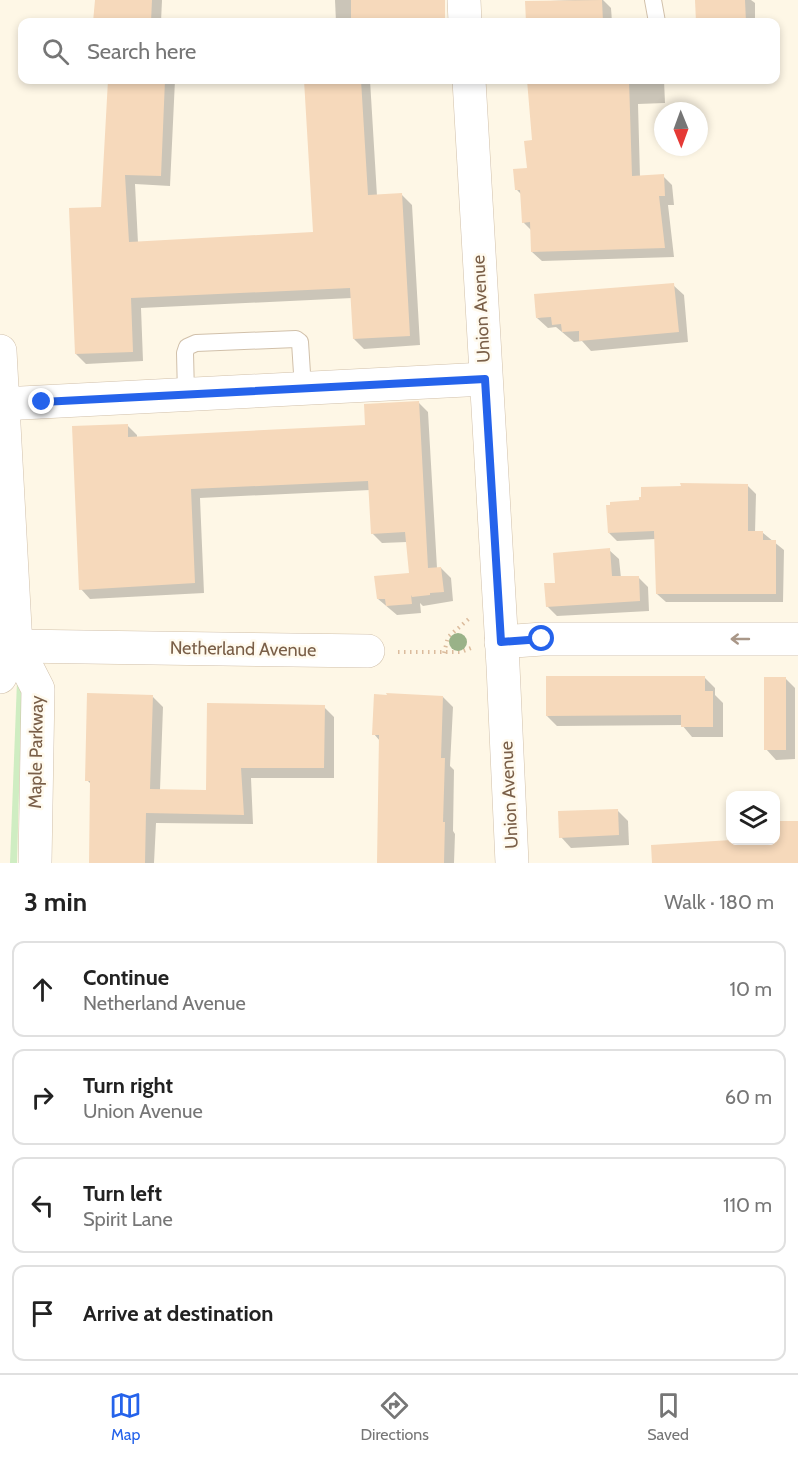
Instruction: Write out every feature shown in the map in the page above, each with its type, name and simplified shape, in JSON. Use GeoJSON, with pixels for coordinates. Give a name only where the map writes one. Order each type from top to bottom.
{"type":"FeatureCollection","features":[{"type":"Feature","properties":{"kind":"street"},"geometry":{"type":"LineString","coordinates":[[464,0],[465,18]]}},
{"type":"Feature","properties":{"kind":"street","name":"Union Avenue"},"geometry":{"type":"LineString","coordinates":[[469,84],[485,379],[490,644],[512,863]]}},
{"type":"Feature","properties":{"kind":"street","name":"Maple Parkway"},"geometry":{"type":"LineString","coordinates":[[0,351],[8,645],[38,689],[34,863]]}},
{"type":"Feature","properties":{"kind":"street"},"geometry":{"type":"LineString","coordinates":[[2,404],[485,379]]}},
{"type":"Feature","properties":{"kind":"street"},"geometry":{"type":"LineString","coordinates":[[490,644],[542,639],[798,639]]}},
{"type":"Feature","properties":{"kind":"street"},"geometry":{"type":"LineString","coordinates":[[0,677],[8,645]]}},
{"type":"Feature","properties":{"kind":"street","name":"Netherland Avenue"},"geometry":{"type":"LineString","coordinates":[[8,645],[368,651]]}},
{"type":"Feature","properties":{"kind":"lane"},"geometry":{"type":"LineString","coordinates":[[653,0],[656,18]]}},
{"type":"Feature","properties":{"kind":"lane"},"geometry":{"type":"LineString","coordinates":[[186,394],[185,353],[187,347],[196,343],[208,342],[296,339],[300,342],[302,349],[303,389]]}},
{"type":"Feature","properties":{"kind":"path"},"geometry":{"type":"LineString","coordinates":[[444,653],[448,637],[471,617]]}},
{"type":"Feature","properties":{"kind":"path"},"geometry":{"type":"LineString","coordinates":[[368,651],[444,653],[461,652],[490,644]]}},
{"type":"Feature","properties":{"kind":"green space"},"geometry":{"type":"Polygon","coordinates":[[[17,681],[22,684],[17,863],[10,863],[17,681]]]}},
{"type":"Feature","properties":{"kind":"building"},"geometry":{"type":"Polygon","coordinates":[[[95,0],[152,0],[151,18],[93,18],[95,0]]]}},
{"type":"Feature","properties":{"kind":"building"},"geometry":{"type":"Polygon","coordinates":[[[351,0],[445,0],[445,18],[351,18],[351,0]]]}},
{"type":"Feature","properties":{"kind":"building"},"geometry":{"type":"Polygon","coordinates":[[[602,0],[603,18],[526,18],[525,1],[602,0]]]}},
{"type":"Feature","properties":{"kind":"building"},"geometry":{"type":"Polygon","coordinates":[[[695,0],[745,0],[746,18],[696,18],[695,0]]]}},
{"type":"Feature","properties":{"kind":"building"},"geometry":{"type":"Polygon","coordinates":[[[108,84],[165,84],[161,176],[125,175],[129,242],[313,232],[304,84],[361,84],[368,195],[402,193],[410,336],[353,339],[350,288],[131,298],[133,352],[75,354],[69,208],[101,207],[108,84]]]}},
{"type":"Feature","properties":{"kind":"building"},"geometry":{"type":"Polygon","coordinates":[[[527,84],[629,84],[632,176],[664,174],[665,196],[659,196],[665,248],[531,252],[530,222],[522,223],[520,190],[515,190],[513,169],[527,168],[524,141],[532,140],[527,84]]]}},
{"type":"Feature","properties":{"kind":"building"},"geometry":{"type":"Polygon","coordinates":[[[674,283],[679,332],[579,341],[579,331],[562,332],[561,324],[552,325],[551,317],[536,318],[534,294],[674,283]]]}},
{"type":"Feature","properties":{"kind":"building"},"geometry":{"type":"Polygon","coordinates":[[[419,401],[428,568],[441,567],[444,592],[412,597],[411,595],[412,604],[386,606],[385,599],[377,599],[374,576],[409,573],[405,532],[371,534],[368,481],[191,489],[195,583],[79,590],[72,426],[128,424],[128,437],[365,425],[364,404],[419,401]]]}},
{"type":"Feature","properties":{"kind":"building"},"geometry":{"type":"Polygon","coordinates":[[[680,483],[748,484],[748,531],[763,531],[763,540],[776,540],[776,594],[656,594],[654,531],[608,533],[606,505],[610,505],[610,502],[639,500],[641,487],[681,486],[680,483]]]}},
{"type":"Feature","properties":{"kind":"building"},"geometry":{"type":"Polygon","coordinates":[[[610,548],[612,576],[639,576],[640,601],[546,607],[544,583],[555,583],[553,553],[610,548]]]}},
{"type":"Feature","properties":{"kind":"building"},"geometry":{"type":"Polygon","coordinates":[[[546,676],[705,676],[705,691],[713,691],[713,727],[681,727],[681,715],[546,716],[546,676]]]}},
{"type":"Feature","properties":{"kind":"building"},"geometry":{"type":"Polygon","coordinates":[[[764,677],[786,677],[786,750],[764,750],[764,677]]]}},
{"type":"Feature","properties":{"kind":"building"},"geometry":{"type":"Polygon","coordinates":[[[87,693],[153,695],[150,789],[206,790],[207,703],[325,705],[324,768],[241,768],[244,815],[146,813],[145,863],[89,863],[90,781],[85,781],[87,693]]]}},
{"type":"Feature","properties":{"kind":"building"},"geometry":{"type":"Polygon","coordinates":[[[386,693],[443,696],[441,758],[445,758],[444,863],[377,863],[379,735],[372,735],[374,694],[387,695],[386,693]]]}},
{"type":"Feature","properties":{"kind":"building"},"geometry":{"type":"Polygon","coordinates":[[[618,809],[619,835],[559,838],[558,811],[618,809]]]}},
{"type":"Feature","properties":{"kind":"building"},"geometry":{"type":"Polygon","coordinates":[[[780,821],[798,821],[798,863],[652,863],[651,845],[726,840],[726,845],[780,845],[780,821]]]}},
{"type":"Feature","properties":{"kind":"route"},"geometry":{"type":"LineString","coordinates":[[42,402],[485,379],[501,642],[542,639]]}}]}
